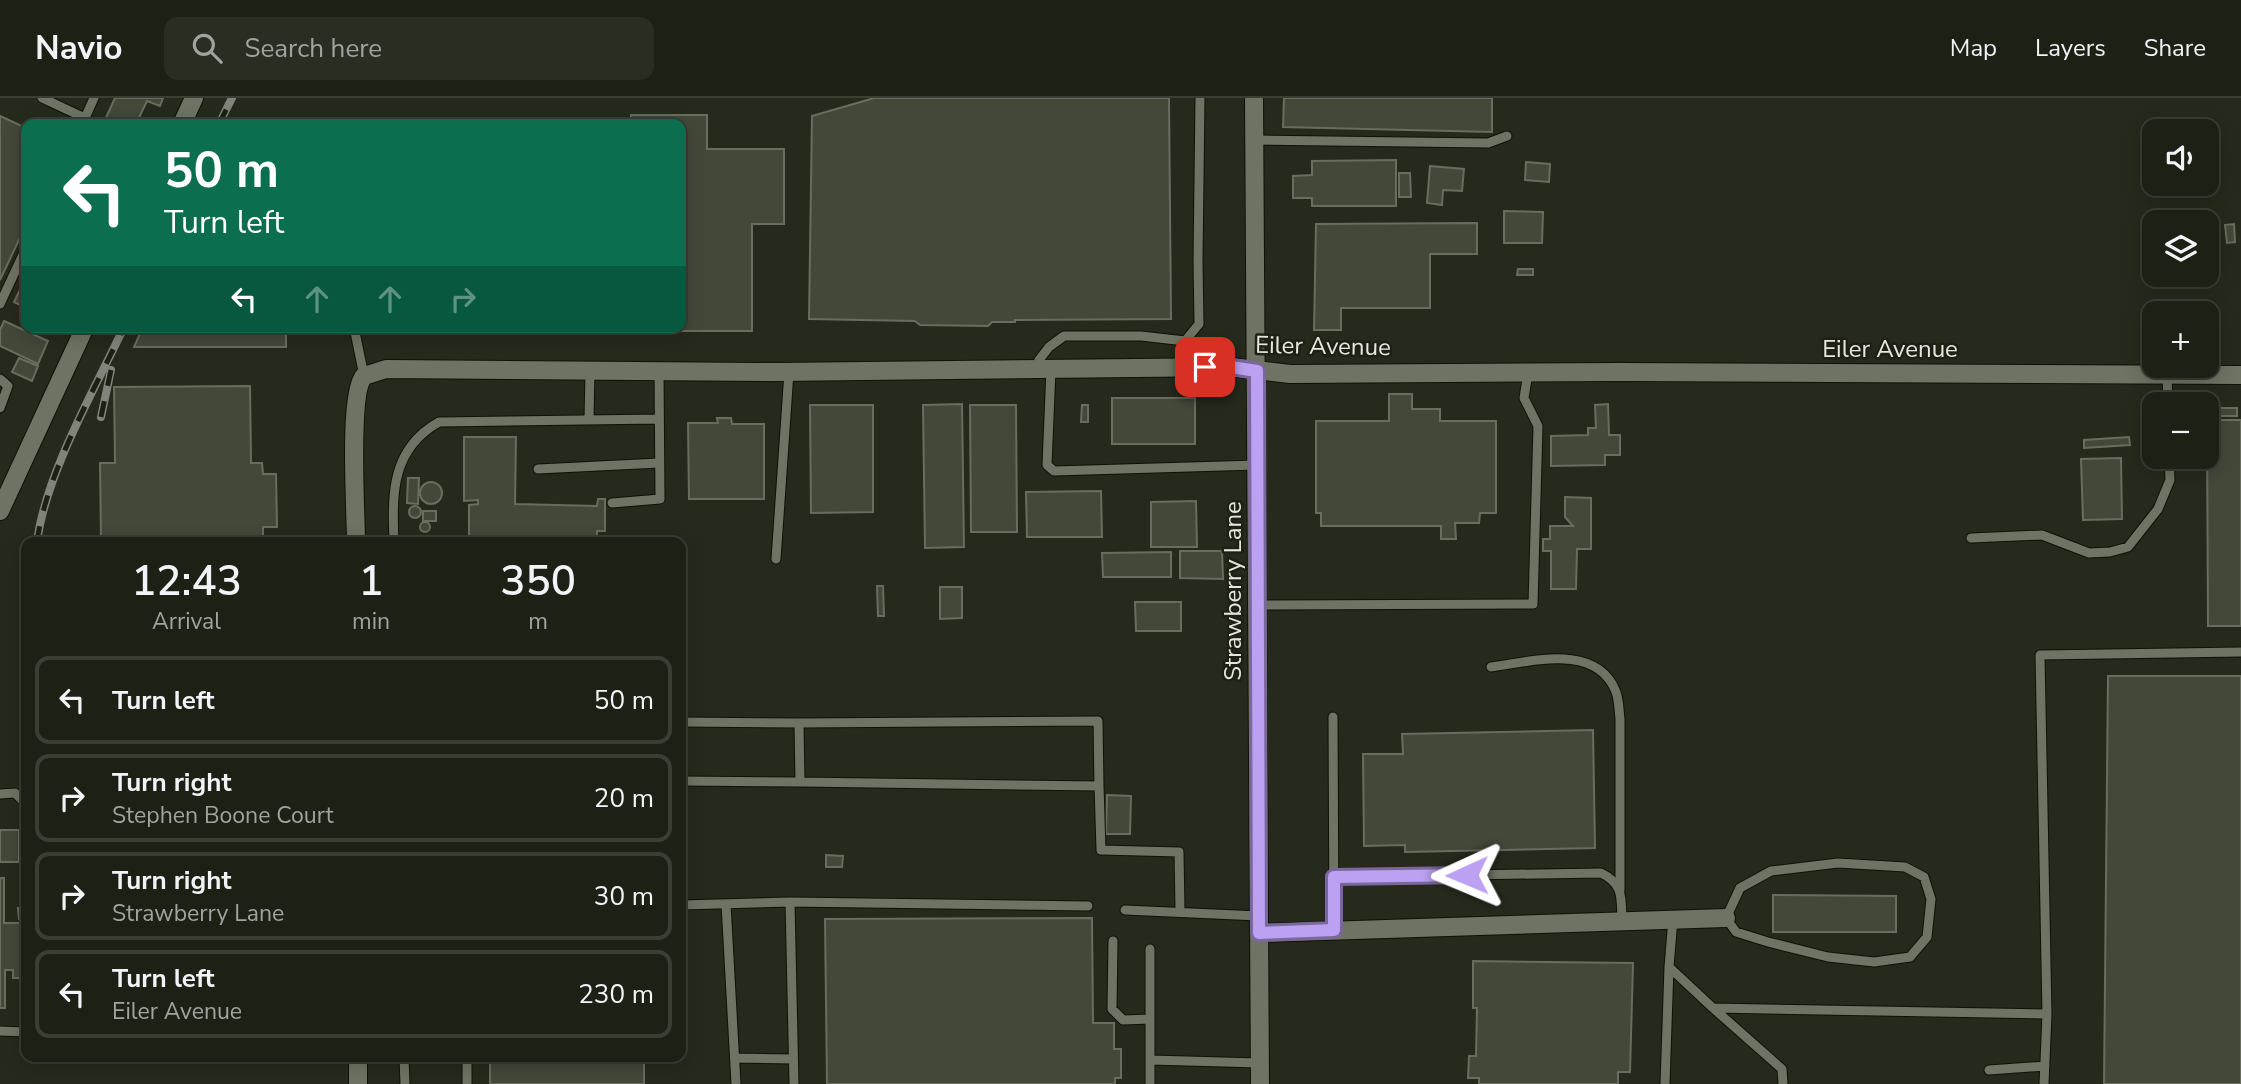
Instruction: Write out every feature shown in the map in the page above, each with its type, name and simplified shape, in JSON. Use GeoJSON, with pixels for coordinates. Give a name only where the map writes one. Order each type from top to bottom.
{"type":"FeatureCollection","features":[{"type":"Feature","properties":{"kind":"street"},"geometry":{"type":"LineString","coordinates":[[184,119],[194,98]]}},
{"type":"Feature","properties":{"kind":"street","name":"Strawberry Lane"},"geometry":{"type":"LineString","coordinates":[[1254,98],[1260,1084]]}},
{"type":"Feature","properties":{"kind":"street"},"geometry":{"type":"LineString","coordinates":[[0,511],[82,333]]}},
{"type":"Feature","properties":{"kind":"street","name":"Eiler Avenue"},"geometry":{"type":"LineString","coordinates":[[364,376],[386,369],[789,372],[1231,367],[1290,374],[2142,375]]}},
{"type":"Feature","properties":{"kind":"street","name":"Eiler Avenue"},"geometry":{"type":"LineString","coordinates":[[2219,375],[2241,375]]}},
{"type":"Feature","properties":{"kind":"street"},"geometry":{"type":"LineString","coordinates":[[356,537],[355,412],[358,388],[364,376]]}},
{"type":"Feature","properties":{"kind":"street"},"geometry":{"type":"LineString","coordinates":[[1259,924],[1334,930],[1726,918]]}},
{"type":"Feature","properties":{"kind":"street"},"geometry":{"type":"LineString","coordinates":[[358,1062],[358,1084]]}},
{"type":"Feature","properties":{"kind":"lane"},"geometry":{"type":"LineString","coordinates":[[42,98],[80,119]]}},
{"type":"Feature","properties":{"kind":"lane"},"geometry":{"type":"LineString","coordinates":[[85,119],[94,98]]}},
{"type":"Feature","properties":{"kind":"lane"},"geometry":{"type":"LineString","coordinates":[[1200,98],[1199,324],[1185,341],[1141,337],[1064,336],[1049,347],[1039,360],[1044,369],[1048,465],[1054,471],[1256,465]]}},
{"type":"Feature","properties":{"kind":"lane"},"geometry":{"type":"LineString","coordinates":[[1254,140],[1488,143],[1507,136]]}},
{"type":"Feature","properties":{"kind":"lane"},"geometry":{"type":"LineString","coordinates":[[0,304],[21,259]]}},
{"type":"Feature","properties":{"kind":"lane"},"geometry":{"type":"LineString","coordinates":[[355,333],[364,376]]}},
{"type":"Feature","properties":{"kind":"lane"},"geometry":{"type":"LineString","coordinates":[[589,420],[590,370]]}},
{"type":"Feature","properties":{"kind":"lane"},"geometry":{"type":"LineString","coordinates":[[612,503],[660,499],[659,370]]}},
{"type":"Feature","properties":{"kind":"lane"},"geometry":{"type":"LineString","coordinates":[[776,559],[789,372]]}},
{"type":"Feature","properties":{"kind":"lane"},"geometry":{"type":"LineString","coordinates":[[1257,605],[1533,604],[1538,426],[1524,398],[1528,373]]}},
{"type":"Feature","properties":{"kind":"lane"},"geometry":{"type":"LineString","coordinates":[[0,379],[8,386],[0,408]]}},
{"type":"Feature","properties":{"kind":"lane"},"geometry":{"type":"LineString","coordinates":[[394,537],[392,497],[400,466],[406,452],[429,427],[439,422],[659,419]]}},
{"type":"Feature","properties":{"kind":"lane"},"geometry":{"type":"LineString","coordinates":[[538,469],[659,463]]}},
{"type":"Feature","properties":{"kind":"lane"},"geometry":{"type":"LineString","coordinates":[[1971,538],[2042,535],[2089,553],[2110,552],[2128,547],[2158,509],[2170,480],[2170,469]]}},
{"type":"Feature","properties":{"kind":"lane"},"geometry":{"type":"LineString","coordinates":[[2044,1084],[2047,1014],[2040,655],[2241,652]]}},
{"type":"Feature","properties":{"kind":"lane"},"geometry":{"type":"LineString","coordinates":[[1491,667],[1542,660],[1576,659],[1602,670],[1616,692],[1620,719],[1622,921]]}},
{"type":"Feature","properties":{"kind":"lane"},"geometry":{"type":"LineString","coordinates":[[1333,718],[1334,930]]}},
{"type":"Feature","properties":{"kind":"lane"},"geometry":{"type":"LineString","coordinates":[[686,722],[1098,721],[1101,850],[1179,852],[1180,911]]}},
{"type":"Feature","properties":{"kind":"lane"},"geometry":{"type":"LineString","coordinates":[[799,723],[800,782]]}},
{"type":"Feature","properties":{"kind":"lane"},"geometry":{"type":"LineString","coordinates":[[686,781],[1099,786]]}},
{"type":"Feature","properties":{"kind":"lane"},"geometry":{"type":"LineString","coordinates":[[0,794],[15,793],[21,799]]}},
{"type":"Feature","properties":{"kind":"lane"},"geometry":{"type":"LineString","coordinates":[[1838,863],[1905,867],[1924,877],[1930,899],[1927,937],[1910,957],[1874,962],[1828,957],[1768,942],[1737,932],[1726,918],[1741,888],[1771,871],[1838,863]]}},
{"type":"Feature","properties":{"kind":"lane"},"geometry":{"type":"LineString","coordinates":[[1334,877],[1601,873],[1613,879],[1620,890]]}},
{"type":"Feature","properties":{"kind":"lane"},"geometry":{"type":"LineString","coordinates":[[790,902],[794,1084]]}},
{"type":"Feature","properties":{"kind":"lane"},"geometry":{"type":"LineString","coordinates":[[686,905],[790,902],[1088,906]]}},
{"type":"Feature","properties":{"kind":"lane"},"geometry":{"type":"LineString","coordinates":[[726,904],[736,1084]]}},
{"type":"Feature","properties":{"kind":"lane"},"geometry":{"type":"LineString","coordinates":[[1125,910],[1180,911],[1259,924]]}},
{"type":"Feature","properties":{"kind":"lane"},"geometry":{"type":"LineString","coordinates":[[1665,1084],[1673,919]]}},
{"type":"Feature","properties":{"kind":"lane"},"geometry":{"type":"LineString","coordinates":[[1112,942],[1112,1009],[1123,1020],[1150,1020]]}},
{"type":"Feature","properties":{"kind":"lane"},"geometry":{"type":"LineString","coordinates":[[1150,949],[1150,1084]]}},
{"type":"Feature","properties":{"kind":"lane"},"geometry":{"type":"LineString","coordinates":[[1669,967],[1782,1069],[1783,1084]]}},
{"type":"Feature","properties":{"kind":"lane"},"geometry":{"type":"LineString","coordinates":[[1713,1008],[2047,1014]]}},
{"type":"Feature","properties":{"kind":"lane"},"geometry":{"type":"LineString","coordinates":[[0,1031],[21,1032]]}},
{"type":"Feature","properties":{"kind":"lane"},"geometry":{"type":"LineString","coordinates":[[736,1058],[793,1059]]}},
{"type":"Feature","properties":{"kind":"lane"},"geometry":{"type":"LineString","coordinates":[[1150,1060],[1260,1063]]}},
{"type":"Feature","properties":{"kind":"lane"},"geometry":{"type":"LineString","coordinates":[[404,1062],[405,1084]]}},
{"type":"Feature","properties":{"kind":"lane"},"geometry":{"type":"LineString","coordinates":[[467,1062],[467,1084]]}},
{"type":"Feature","properties":{"kind":"lane"},"geometry":{"type":"LineString","coordinates":[[1989,1070],[2045,1066]]}},
{"type":"Feature","properties":{"kind":"building"},"geometry":{"type":"Polygon","coordinates":[[[115,98],[163,98],[160,106],[147,101],[138,119],[105,119],[115,98]]]}},
{"type":"Feature","properties":{"kind":"building"},"geometry":{"type":"Polygon","coordinates":[[[874,98],[1169,98],[1171,319],[1015,320],[992,322],[988,326],[920,325],[915,321],[809,319],[812,116],[874,98]]]}},
{"type":"Feature","properties":{"kind":"building"},"geometry":{"type":"Polygon","coordinates":[[[1284,98],[1492,98],[1492,132],[1283,127],[1284,98]]]}},
{"type":"Feature","properties":{"kind":"building"},"geometry":{"type":"Polygon","coordinates":[[[631,115],[707,115],[707,149],[784,149],[784,224],[752,224],[752,331],[686,331],[686,119],[631,119],[631,115]]]}},
{"type":"Feature","properties":{"kind":"building"},"geometry":{"type":"Polygon","coordinates":[[[0,116],[21,126],[21,236],[0,280],[0,116]]]}},
{"type":"Feature","properties":{"kind":"building"},"geometry":{"type":"Polygon","coordinates":[[[1396,160],[1396,206],[1312,206],[1312,198],[1293,198],[1293,176],[1312,175],[1312,161],[1396,160]]]}},
{"type":"Feature","properties":{"kind":"building"},"geometry":{"type":"Polygon","coordinates":[[[1526,162],[1550,164],[1549,182],[1525,180],[1526,162]]]}},
{"type":"Feature","properties":{"kind":"building"},"geometry":{"type":"Polygon","coordinates":[[[1430,166],[1464,169],[1462,191],[1443,190],[1442,205],[1427,203],[1430,166]]]}},
{"type":"Feature","properties":{"kind":"building"},"geometry":{"type":"Polygon","coordinates":[[[1399,173],[1410,173],[1411,197],[1399,197],[1399,173]]]}},
{"type":"Feature","properties":{"kind":"building"},"geometry":{"type":"Polygon","coordinates":[[[1504,211],[1543,212],[1542,243],[1504,243],[1504,211]]]}},
{"type":"Feature","properties":{"kind":"building"},"geometry":{"type":"Polygon","coordinates":[[[1477,223],[1477,254],[1430,254],[1430,308],[1341,308],[1341,330],[1314,330],[1316,224],[1477,223]]]}},
{"type":"Feature","properties":{"kind":"building"},"geometry":{"type":"Polygon","coordinates":[[[2234,224],[2235,242],[2227,243],[2225,225],[2234,224]]]}},
{"type":"Feature","properties":{"kind":"building"},"geometry":{"type":"Polygon","coordinates":[[[1518,269],[1533,269],[1533,275],[1517,275],[1518,269]]]}},
{"type":"Feature","properties":{"kind":"building"},"geometry":{"type":"Polygon","coordinates":[[[21,287],[21,306],[14,302],[21,287]]]}},
{"type":"Feature","properties":{"kind":"building"},"geometry":{"type":"Polygon","coordinates":[[[4,321],[21,329],[21,333],[30,333],[48,341],[38,364],[0,346],[0,330],[4,321]]]}},
{"type":"Feature","properties":{"kind":"building"},"geometry":{"type":"Polygon","coordinates":[[[140,333],[286,333],[286,347],[134,347],[140,333]]]}},
{"type":"Feature","properties":{"kind":"building"},"geometry":{"type":"Polygon","coordinates":[[[19,358],[38,366],[32,381],[12,372],[19,358]]]}},
{"type":"Feature","properties":{"kind":"building"},"geometry":{"type":"Polygon","coordinates":[[[250,386],[251,463],[262,463],[263,474],[276,474],[277,527],[263,527],[263,537],[101,537],[100,463],[115,463],[114,387],[250,386]]]}},
{"type":"Feature","properties":{"kind":"building"},"geometry":{"type":"Polygon","coordinates":[[[1389,394],[1412,394],[1412,409],[1440,409],[1440,421],[1496,421],[1496,513],[1480,513],[1479,523],[1455,523],[1456,539],[1441,539],[1441,526],[1321,526],[1321,513],[1316,513],[1316,421],[1389,421],[1389,394]]]}},
{"type":"Feature","properties":{"kind":"building"},"geometry":{"type":"Polygon","coordinates":[[[1112,398],[1195,398],[1195,444],[1112,444],[1112,398]]]}},
{"type":"Feature","properties":{"kind":"building"},"geometry":{"type":"Polygon","coordinates":[[[962,404],[964,547],[925,548],[923,405],[962,404]]]}},
{"type":"Feature","properties":{"kind":"building"},"geometry":{"type":"Polygon","coordinates":[[[1608,404],[1609,435],[1620,435],[1620,455],[1605,455],[1605,465],[1551,466],[1551,436],[1588,435],[1588,428],[1596,428],[1595,405],[1608,404]]]}},
{"type":"Feature","properties":{"kind":"building"},"geometry":{"type":"Polygon","coordinates":[[[810,405],[873,405],[873,512],[811,513],[810,405]]]}},
{"type":"Feature","properties":{"kind":"building"},"geometry":{"type":"Polygon","coordinates":[[[970,405],[1016,405],[1017,532],[971,532],[970,405]]]}},
{"type":"Feature","properties":{"kind":"building"},"geometry":{"type":"Polygon","coordinates":[[[1082,405],[1088,405],[1088,422],[1081,422],[1082,405]]]}},
{"type":"Feature","properties":{"kind":"building"},"geometry":{"type":"Polygon","coordinates":[[[2219,408],[2237,408],[2237,416],[2219,416],[2219,408]]]}},
{"type":"Feature","properties":{"kind":"building"},"geometry":{"type":"Polygon","coordinates":[[[717,418],[731,418],[732,424],[764,424],[764,499],[689,499],[688,423],[718,423],[717,418]]]}},
{"type":"Feature","properties":{"kind":"building"},"geometry":{"type":"Polygon","coordinates":[[[2219,420],[2241,420],[2241,626],[2208,626],[2207,469],[2219,469],[2219,420]]]}},
{"type":"Feature","properties":{"kind":"building"},"geometry":{"type":"Polygon","coordinates":[[[464,437],[516,437],[515,504],[597,506],[598,499],[605,499],[605,531],[597,531],[597,537],[469,537],[469,505],[478,504],[478,500],[464,501],[464,437]]]}},
{"type":"Feature","properties":{"kind":"building"},"geometry":{"type":"Polygon","coordinates":[[[2129,437],[2130,445],[2084,448],[2084,440],[2129,437]]]}},
{"type":"Feature","properties":{"kind":"building"},"geometry":{"type":"Polygon","coordinates":[[[2121,458],[2122,519],[2083,520],[2081,459],[2121,458]]]}},
{"type":"Feature","properties":{"kind":"building"},"geometry":{"type":"Polygon","coordinates":[[[408,478],[419,478],[418,504],[407,503],[408,478]]]}},
{"type":"Feature","properties":{"kind":"building"},"geometry":{"type":"Polygon","coordinates":[[[431,482],[439,485],[442,493],[439,501],[431,504],[423,501],[420,493],[423,485],[431,482]]]}},
{"type":"Feature","properties":{"kind":"building"},"geometry":{"type":"Polygon","coordinates":[[[1101,491],[1102,537],[1027,537],[1026,492],[1101,491]]]}},
{"type":"Feature","properties":{"kind":"building"},"geometry":{"type":"Polygon","coordinates":[[[1565,497],[1591,498],[1591,549],[1577,549],[1576,589],[1551,589],[1551,551],[1543,551],[1543,539],[1550,539],[1550,526],[1573,526],[1565,517],[1565,497]]]}},
{"type":"Feature","properties":{"kind":"building"},"geometry":{"type":"Polygon","coordinates":[[[1196,501],[1197,547],[1151,547],[1151,502],[1196,501]]]}},
{"type":"Feature","properties":{"kind":"building"},"geometry":{"type":"Polygon","coordinates":[[[415,506],[421,512],[415,518],[409,512],[415,506]]]}},
{"type":"Feature","properties":{"kind":"building"},"geometry":{"type":"Polygon","coordinates":[[[423,511],[436,511],[436,521],[423,521],[423,511]]]}},
{"type":"Feature","properties":{"kind":"building"},"geometry":{"type":"Polygon","coordinates":[[[425,522],[429,523],[429,531],[425,532],[421,531],[420,527],[421,523],[425,522]]]}},
{"type":"Feature","properties":{"kind":"building"},"geometry":{"type":"Polygon","coordinates":[[[1180,551],[1222,551],[1223,579],[1180,578],[1180,551]]]}},
{"type":"Feature","properties":{"kind":"building"},"geometry":{"type":"Polygon","coordinates":[[[1171,552],[1171,577],[1103,577],[1102,553],[1171,552]]]}},
{"type":"Feature","properties":{"kind":"building"},"geometry":{"type":"Polygon","coordinates":[[[877,586],[883,586],[884,616],[878,616],[877,586]]]}},
{"type":"Feature","properties":{"kind":"building"},"geometry":{"type":"Polygon","coordinates":[[[940,587],[962,587],[962,618],[940,619],[940,587]]]}},
{"type":"Feature","properties":{"kind":"building"},"geometry":{"type":"Polygon","coordinates":[[[1135,602],[1181,602],[1181,631],[1136,631],[1135,602]]]}},
{"type":"Feature","properties":{"kind":"building"},"geometry":{"type":"Polygon","coordinates":[[[2108,676],[2241,676],[2241,1084],[2104,1084],[2108,676]]]}},
{"type":"Feature","properties":{"kind":"building"},"geometry":{"type":"Polygon","coordinates":[[[1593,730],[1595,848],[1405,852],[1405,845],[1364,846],[1363,754],[1403,754],[1402,734],[1593,730]]]}},
{"type":"Feature","properties":{"kind":"building"},"geometry":{"type":"Polygon","coordinates":[[[1107,795],[1131,796],[1130,834],[1106,834],[1107,795]]]}},
{"type":"Feature","properties":{"kind":"building"},"geometry":{"type":"Polygon","coordinates":[[[0,830],[19,830],[19,862],[0,862],[0,830]]]}},
{"type":"Feature","properties":{"kind":"building"},"geometry":{"type":"Polygon","coordinates":[[[826,855],[843,856],[842,867],[826,867],[826,855]]]}},
{"type":"Feature","properties":{"kind":"building"},"geometry":{"type":"Polygon","coordinates":[[[0,878],[4,878],[4,923],[21,923],[21,978],[13,978],[13,970],[5,970],[5,1008],[0,1008],[0,878]]]}},
{"type":"Feature","properties":{"kind":"building"},"geometry":{"type":"Polygon","coordinates":[[[1773,895],[1896,896],[1896,932],[1773,932],[1773,895]]]}},
{"type":"Feature","properties":{"kind":"building"},"geometry":{"type":"Polygon","coordinates":[[[1092,918],[1093,1023],[1114,1023],[1114,1049],[1121,1049],[1121,1078],[1115,1078],[1115,1084],[827,1084],[825,919],[1092,918]]]}},
{"type":"Feature","properties":{"kind":"building"},"geometry":{"type":"Polygon","coordinates":[[[1473,961],[1633,963],[1630,1072],[1618,1072],[1618,1084],[1479,1084],[1479,1078],[1468,1078],[1469,1056],[1476,1056],[1477,1008],[1473,1008],[1473,961]]]}},
{"type":"Feature","properties":{"kind":"building"},"geometry":{"type":"Polygon","coordinates":[[[490,1062],[644,1062],[644,1084],[490,1084],[490,1062]]]}},
{"type":"Feature","properties":{"kind":"railway"},"geometry":{"type":"LineString","coordinates":[[222,119],[232,98]]}},
{"type":"Feature","properties":{"kind":"railway"},"geometry":{"type":"LineString","coordinates":[[38,537],[50,488],[61,461],[121,333]]}},
{"type":"Feature","properties":{"kind":"railway"},"geometry":{"type":"LineString","coordinates":[[101,417],[111,370]]}},
{"type":"Feature","properties":{"kind":"route"},"geometry":{"type":"LineString","coordinates":[[1205,367],[1257,371],[1259,933],[1334,930],[1334,877],[1467,875]]}}]}
